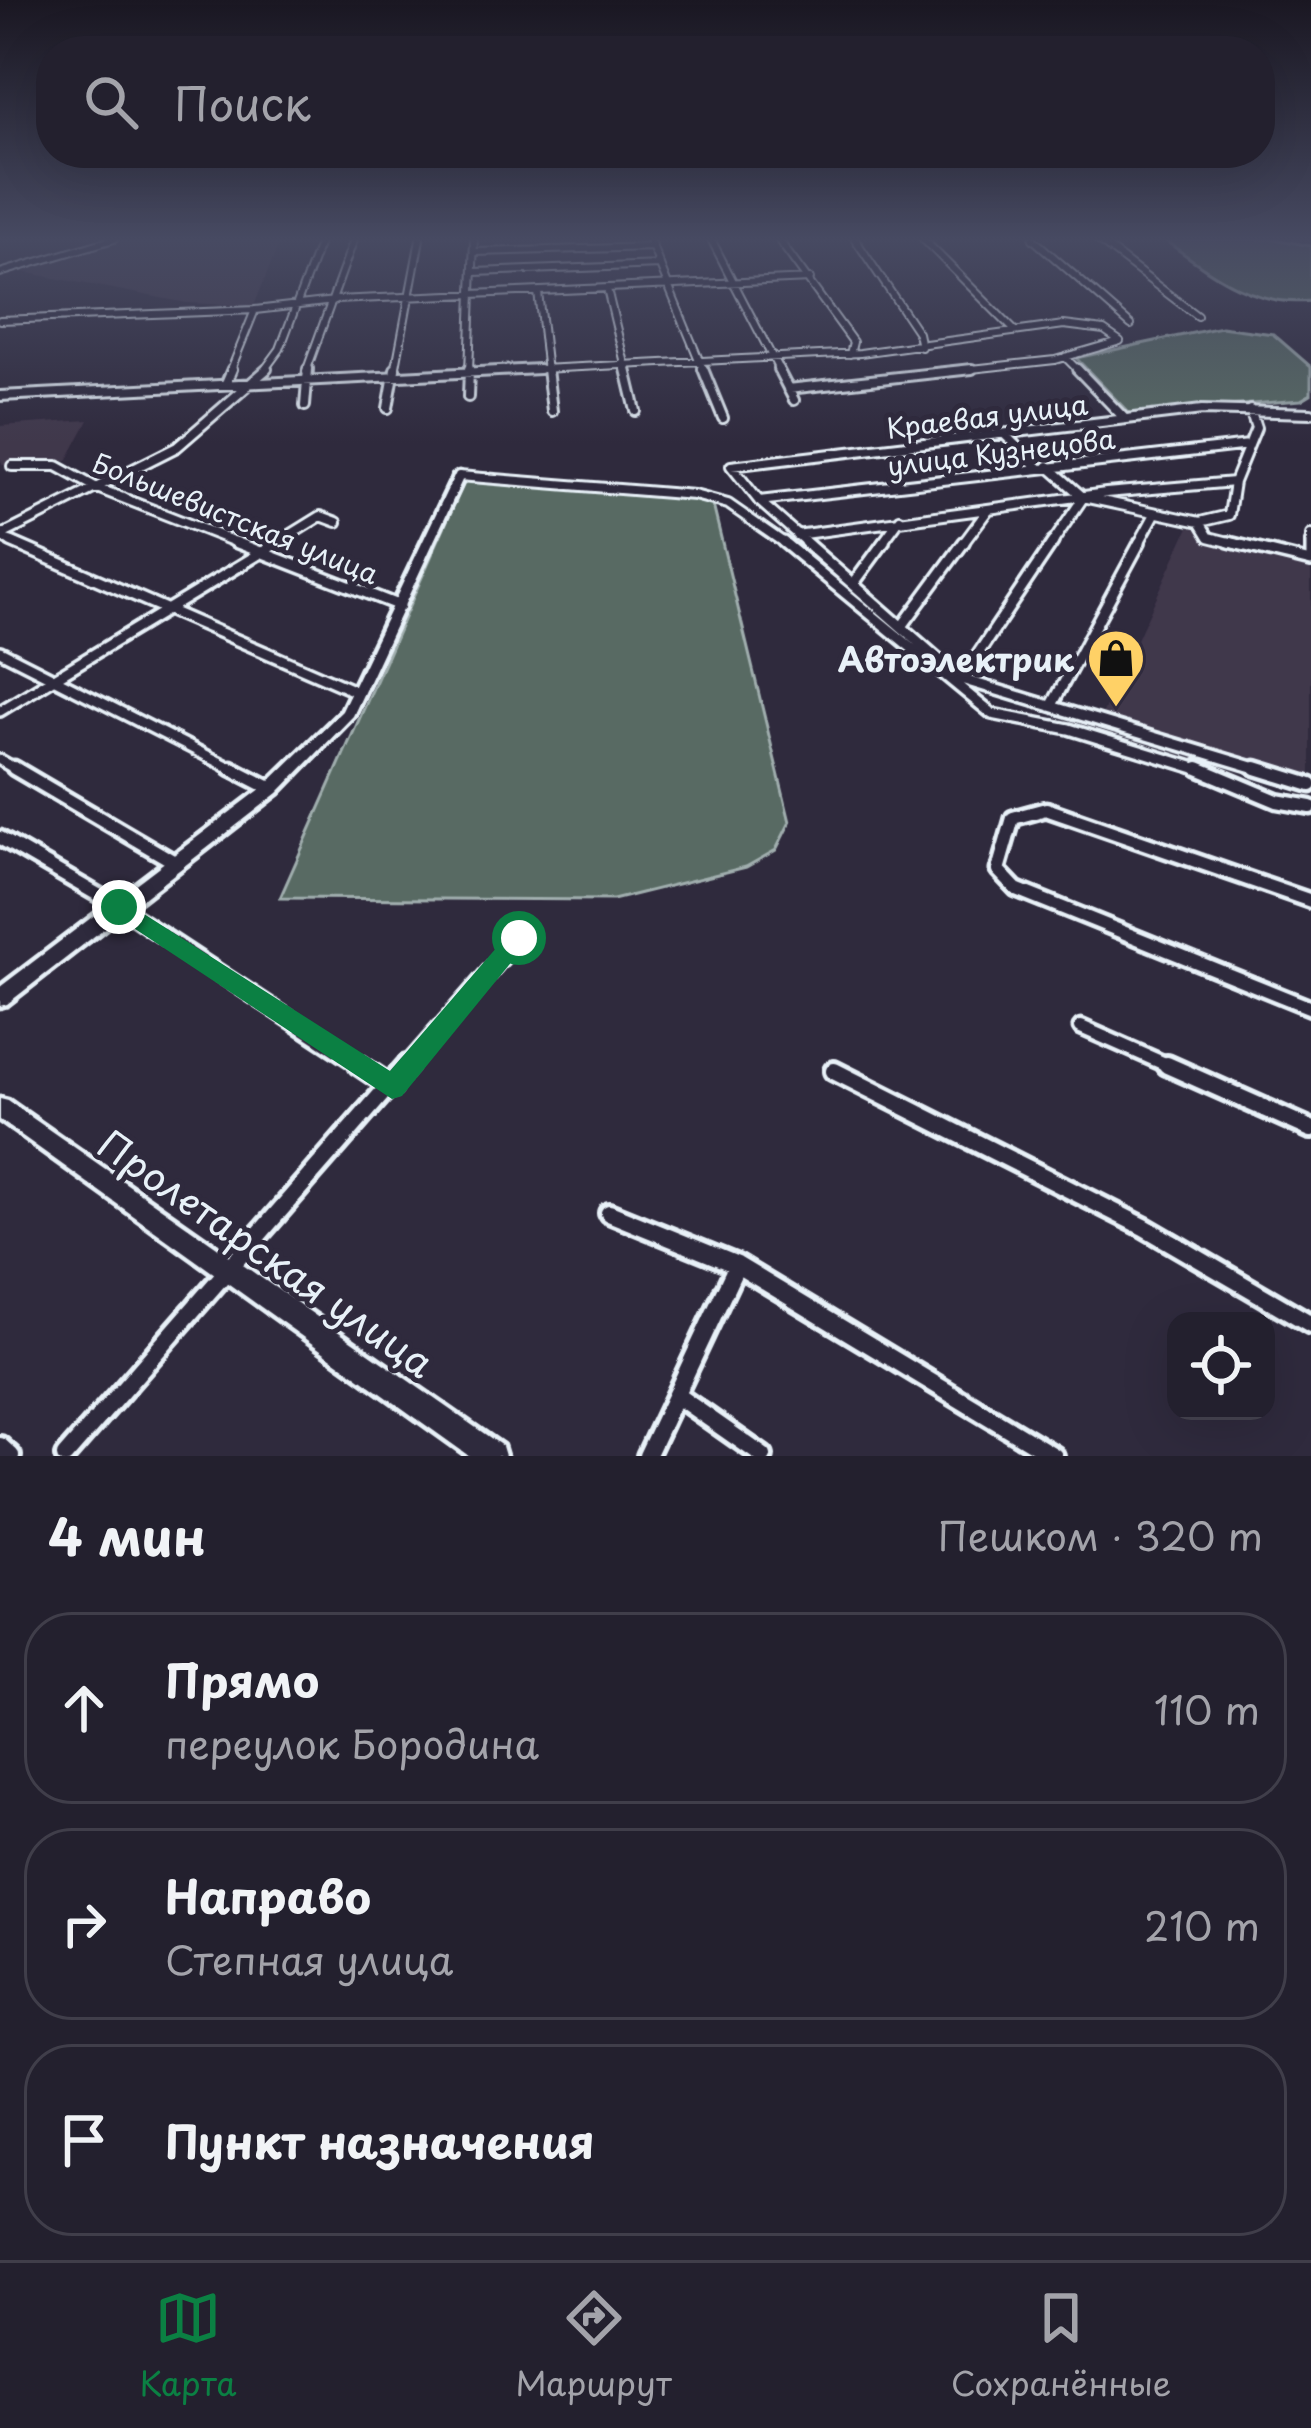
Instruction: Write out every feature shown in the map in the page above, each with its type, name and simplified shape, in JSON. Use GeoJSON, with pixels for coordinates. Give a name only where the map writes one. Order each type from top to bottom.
{"type":"FeatureCollection","features":[{"type":"Feature","properties":{"kind":"street"},"geometry":{"type":"LineString","coordinates":[[0,320],[275,307]]}},
{"type":"Feature","properties":{"kind":"street"},"geometry":{"type":"LineString","coordinates":[[0,537],[177,447],[275,359],[292,307]]}},
{"type":"Feature","properties":{"kind":"street"},"geometry":{"type":"LineString","coordinates":[[305,406],[304,379],[333,307]]}},
{"type":"Feature","properties":{"kind":"street"},"geometry":{"type":"LineString","coordinates":[[388,408],[408,307]]}},
{"type":"Feature","properties":{"kind":"street"},"geometry":{"type":"LineString","coordinates":[[468,397],[474,307]]}},
{"type":"Feature","properties":{"kind":"street"},"geometry":{"type":"LineString","coordinates":[[540,307],[552,411]]}},
{"type":"Feature","properties":{"kind":"street"},"geometry":{"type":"LineString","coordinates":[[611,307],[636,411]]}},
{"type":"Feature","properties":{"kind":"street"},"geometry":{"type":"LineString","coordinates":[[677,307],[723,418]]}},
{"type":"Feature","properties":{"kind":"street"},"geometry":{"type":"LineString","coordinates":[[746,307],[794,400]]}},
{"type":"Feature","properties":{"kind":"street"},"geometry":{"type":"LineString","coordinates":[[829,307],[853,342],[850,354]]}},
{"type":"Feature","properties":{"kind":"street"},"geometry":{"type":"LineString","coordinates":[[901,307],[918,333],[921,347]]}},
{"type":"Feature","properties":{"kind":"street"},"geometry":{"type":"LineString","coordinates":[[992,307],[1016,331]]}},
{"type":"Feature","properties":{"kind":"street"},"geometry":{"type":"LineString","coordinates":[[1110,307],[1130,325]]}},
{"type":"Feature","properties":{"kind":"street"},"geometry":{"type":"LineString","coordinates":[[1185,307],[1197,316]]}},
{"type":"Feature","properties":{"kind":"street"},"geometry":{"type":"LineString","coordinates":[[226,383],[256,310]]}},
{"type":"Feature","properties":{"kind":"street"},"geometry":{"type":"LineString","coordinates":[[0,396],[850,354],[1076,325],[1104,329],[1120,340],[1119,345],[1065,357],[788,389]]}},
{"type":"Feature","properties":{"kind":"street"},"geometry":{"type":"LineString","coordinates":[[1065,357],[1126,419]]}},
{"type":"Feature","properties":{"kind":"street","name":"Краевая улица"},"geometry":{"type":"LineString","coordinates":[[759,502],[730,466],[1202,410],[1311,412]]}},
{"type":"Feature","properties":{"kind":"street"},"geometry":{"type":"LineString","coordinates":[[1004,434],[1083,497],[1200,523],[1229,515],[1234,482],[1256,428],[1250,410]]}},
{"type":"Feature","properties":{"kind":"street","name":"улица Кузнецова"},"geometry":{"type":"LineString","coordinates":[[759,502],[1249,445]]}},
{"type":"Feature","properties":{"kind":"street","name":"Большевистская улица"},"geometry":{"type":"LineString","coordinates":[[12,466],[57,466],[97,488],[400,606]]}},
{"type":"Feature","properties":{"kind":"street"},"geometry":{"type":"LineString","coordinates":[[0,998],[272,789],[348,713],[459,476],[694,495],[728,504],[754,518],[992,714],[1069,729],[1197,768],[1277,801],[1311,807]]}},
{"type":"Feature","properties":{"kind":"street"},"geometry":{"type":"LineString","coordinates":[[796,535],[899,518],[1234,482]]}},
{"type":"Feature","properties":{"kind":"street"},"geometry":{"type":"LineString","coordinates":[[961,679],[1083,497]]}},
{"type":"Feature","properties":{"kind":"street"},"geometry":{"type":"LineString","coordinates":[[759,502],[961,679],[1311,785]]}},
{"type":"Feature","properties":{"kind":"street"},"geometry":{"type":"LineString","coordinates":[[321,516],[322,504]]}},
{"type":"Feature","properties":{"kind":"street"},"geometry":{"type":"LineString","coordinates":[[903,625],[988,510]]}},
{"type":"Feature","properties":{"kind":"street"},"geometry":{"type":"LineString","coordinates":[[1052,705],[1155,514]]}},
{"type":"Feature","properties":{"kind":"street"},"geometry":{"type":"LineString","coordinates":[[0,711],[321,516]]}},
{"type":"Feature","properties":{"kind":"street"},"geometry":{"type":"LineString","coordinates":[[321,516],[337,522]]}},
{"type":"Feature","properties":{"kind":"street"},"geometry":{"type":"LineString","coordinates":[[854,583],[899,518]]}},
{"type":"Feature","properties":{"kind":"street"},"geometry":{"type":"LineString","coordinates":[[1200,523],[1209,537],[1311,559],[1311,535]]}},
{"type":"Feature","properties":{"kind":"street"},"geometry":{"type":"LineString","coordinates":[[0,537],[357,692]]}},
{"type":"Feature","properties":{"kind":"street"},"geometry":{"type":"LineString","coordinates":[[0,651],[272,789]]}},
{"type":"Feature","properties":{"kind":"street"},"geometry":{"type":"LineString","coordinates":[[0,760],[176,863]]}},
{"type":"Feature","properties":{"kind":"street"},"geometry":{"type":"LineString","coordinates":[[1311,902],[1046,809],[1027,808],[1015,814],[1006,830],[998,870],[1016,889],[1311,1008]]}},
{"type":"Feature","properties":{"kind":"street"},"geometry":{"type":"LineString","coordinates":[[0,838],[119,907],[392,1087]]}},
{"type":"Feature","properties":{"kind":"street"},"geometry":{"type":"LineString","coordinates":[[65,1456],[519,938]]}},
{"type":"Feature","properties":{"kind":"street"},"geometry":{"type":"LineString","coordinates":[[1081,1027],[1311,1129]]}},
{"type":"Feature","properties":{"kind":"street"},"geometry":{"type":"LineString","coordinates":[[834,1071],[1144,1227],[1311,1324]]}},
{"type":"Feature","properties":{"kind":"street","name":"Пролетарская улица"},"geometry":{"type":"LineString","coordinates":[[0,1108],[492,1456]]}},
{"type":"Feature","properties":{"kind":"street"},"geometry":{"type":"LineString","coordinates":[[609,1213],[736,1265],[1054,1456]]}},
{"type":"Feature","properties":{"kind":"street"},"geometry":{"type":"LineString","coordinates":[[647,1456],[684,1402],[736,1265]]}},
{"type":"Feature","properties":{"kind":"street"},"geometry":{"type":"LineString","coordinates":[[684,1402],[763,1456]]}},
{"type":"Feature","properties":{"kind":"street"},"geometry":{"type":"LineString","coordinates":[[0,1446],[11,1456]]}},
{"type":"Feature","properties":{"kind":"shaded area"},"geometry":{"type":"Polygon","coordinates":[[[89,420],[67,461],[3,465],[0,459],[0,426],[89,420]]]}},
{"type":"Feature","properties":{"kind":"shaded area"},"geometry":{"type":"Polygon","coordinates":[[[1189,527],[1311,557],[1311,782],[1101,717],[1189,527]]]}},
{"type":"Feature","properties":{"kind":"green space"},"geometry":{"type":"Polygon","coordinates":[[[1221,327],[1273,334],[1311,367],[1311,394],[1301,400],[1130,414],[1076,358],[1221,327]]]}},
{"type":"Feature","properties":{"kind":"green space"},"geometry":{"type":"Polygon","coordinates":[[[465,480],[712,501],[790,822],[776,850],[746,867],[613,900],[280,898],[465,480]]]}},
{"type":"Feature","properties":{"kind":"place","name":"Автоэлектрик"},"geometry":{"type":"Point","coordinates":[1116,709]}},
{"type":"Feature","properties":{"kind":"route"},"geometry":{"type":"LineString","coordinates":[[119,907],[392,1087],[519,938]]}}]}
